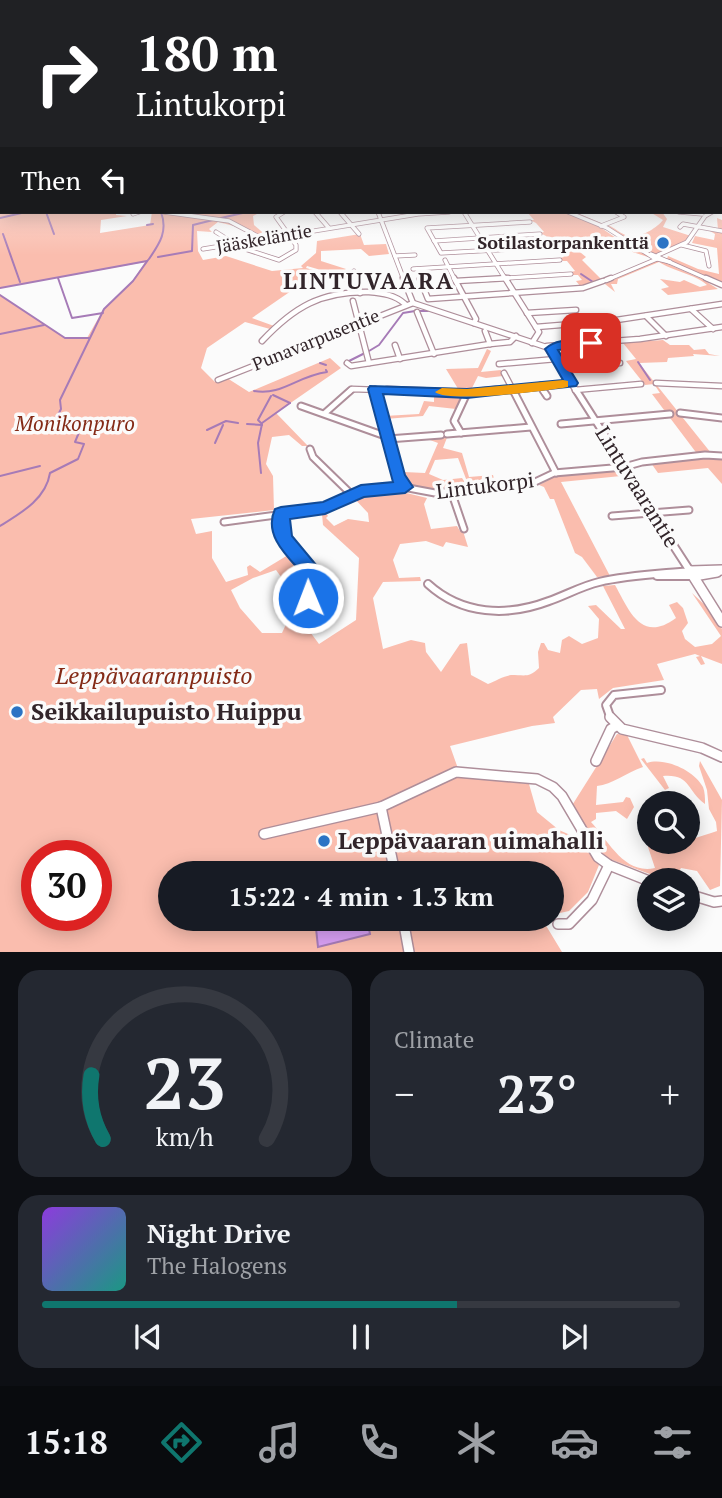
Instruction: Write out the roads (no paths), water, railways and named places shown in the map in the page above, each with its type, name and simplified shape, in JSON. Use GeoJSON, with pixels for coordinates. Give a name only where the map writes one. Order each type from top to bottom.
{"type":"FeatureCollection","features":[{"type":"Feature","properties":{"kind":"main road"},"geometry":{"type":"LineString","coordinates":[[692,573],[721,570]]}},
{"type":"Feature","properties":{"kind":"main road","name":"Lintuvaarantie"},"geometry":{"type":"LineString","coordinates":[[692,573],[722,622]]}},
{"type":"Feature","properties":{"kind":"street"},"geometry":{"type":"LineString","coordinates":[[179,214],[230,221],[247,227],[262,239]]}},
{"type":"Feature","properties":{"kind":"street"},"geometry":{"type":"LineString","coordinates":[[216,232],[232,244],[279,260],[296,250],[276,216],[280,214]]}},
{"type":"Feature","properties":{"kind":"street"},"geometry":{"type":"LineString","coordinates":[[318,214],[329,228]]}},
{"type":"Feature","properties":{"kind":"street"},"geometry":{"type":"LineString","coordinates":[[342,214],[359,234]]}},
{"type":"Feature","properties":{"kind":"street"},"geometry":{"type":"LineString","coordinates":[[379,214],[413,303],[551,351]]}},
{"type":"Feature","properties":{"kind":"street","name":"Jääskeläntie"},"geometry":{"type":"LineString","coordinates":[[203,249],[351,224],[432,214]]}},
{"type":"Feature","properties":{"kind":"street"},"geometry":{"type":"LineString","coordinates":[[465,214],[536,327],[539,334],[533,343]]}},
{"type":"Feature","properties":{"kind":"street"},"geometry":{"type":"LineString","coordinates":[[571,214],[612,231],[645,252],[722,286]]}},
{"type":"Feature","properties":{"kind":"street"},"geometry":{"type":"LineString","coordinates":[[601,226],[624,217],[619,214]]}},
{"type":"Feature","properties":{"kind":"street"},"geometry":{"type":"LineString","coordinates":[[420,279],[428,299],[583,288],[682,245],[691,239],[699,227],[702,214]]}},
{"type":"Feature","properties":{"kind":"street"},"geometry":{"type":"LineString","coordinates":[[530,222],[427,228],[441,253],[549,247]]}},
{"type":"Feature","properties":{"kind":"street"},"geometry":{"type":"LineString","coordinates":[[680,227],[683,224],[722,231]]}},
{"type":"Feature","properties":{"kind":"street"},"geometry":{"type":"LineString","coordinates":[[434,241],[540,234]]}},
{"type":"Feature","properties":{"kind":"street"},"geometry":{"type":"LineString","coordinates":[[682,245],[706,251],[709,266]]}},
{"type":"Feature","properties":{"kind":"street"},"geometry":{"type":"LineString","coordinates":[[395,256],[415,255]]}},
{"type":"Feature","properties":{"kind":"street"},"geometry":{"type":"LineString","coordinates":[[445,260],[476,319],[474,323]]}},
{"type":"Feature","properties":{"kind":"street"},"geometry":{"type":"LineString","coordinates":[[414,269],[560,260]]}},
{"type":"Feature","properties":{"kind":"street"},"geometry":{"type":"LineString","coordinates":[[354,271],[360,293]]}},
{"type":"Feature","properties":{"kind":"street"},"geometry":{"type":"LineString","coordinates":[[456,281],[571,274]]}},
{"type":"Feature","properties":{"kind":"street"},"geometry":{"type":"LineString","coordinates":[[349,285],[350,293]]}},
{"type":"Feature","properties":{"kind":"street"},"geometry":{"type":"LineString","coordinates":[[262,341],[288,318],[316,299],[350,293],[378,292],[401,299],[405,304]]}},
{"type":"Feature","properties":{"kind":"street"},"geometry":{"type":"LineString","coordinates":[[353,301],[369,363]]}},
{"type":"Feature","properties":{"kind":"street","name":"Punavarpusentie"},"geometry":{"type":"LineString","coordinates":[[218,380],[413,303]]}},
{"type":"Feature","properties":{"kind":"street"},"geometry":{"type":"LineString","coordinates":[[536,327],[594,323],[722,304]]}},
{"type":"Feature","properties":{"kind":"street"},"geometry":{"type":"LineString","coordinates":[[691,309],[712,328]]}},
{"type":"Feature","properties":{"kind":"street"},"geometry":{"type":"LineString","coordinates":[[527,313],[576,310]]}},
{"type":"Feature","properties":{"kind":"street"},"geometry":{"type":"LineString","coordinates":[[417,312],[434,354]]}},
{"type":"Feature","properties":{"kind":"street"},"geometry":{"type":"LineString","coordinates":[[646,316],[666,336]]}},
{"type":"Feature","properties":{"kind":"street"},"geometry":{"type":"LineString","coordinates":[[499,364],[551,351],[556,345],[666,336],[722,328]]}},
{"type":"Feature","properties":{"kind":"street"},"geometry":{"type":"LineString","coordinates":[[485,331],[490,344]]}},
{"type":"Feature","properties":{"kind":"street"},"geometry":{"type":"LineString","coordinates":[[349,365],[510,342],[515,337]]}},
{"type":"Feature","properties":{"kind":"street"},"geometry":{"type":"LineString","coordinates":[[395,345],[400,359]]}},
{"type":"Feature","properties":{"kind":"street","name":"Lintuvaarantie"},"geometry":{"type":"LineString","coordinates":[[551,351],[692,573]]}},
{"type":"Feature","properties":{"kind":"street"},"geometry":{"type":"LineString","coordinates":[[562,368],[620,363]]}},
{"type":"Feature","properties":{"kind":"street"},"geometry":{"type":"LineString","coordinates":[[504,373],[556,473]]}},
{"type":"Feature","properties":{"kind":"street"},"geometry":{"type":"LineString","coordinates":[[325,414],[352,389],[467,393],[571,383]]}},
{"type":"Feature","properties":{"kind":"street"},"geometry":{"type":"LineString","coordinates":[[656,383],[722,386]]}},
{"type":"Feature","properties":{"kind":"street"},"geometry":{"type":"LineString","coordinates":[[575,390],[641,384]]}},
{"type":"Feature","properties":{"kind":"street"},"geometry":{"type":"LineString","coordinates":[[540,385],[547,396]]}},
{"type":"Feature","properties":{"kind":"street"},"geometry":{"type":"LineString","coordinates":[[375,389],[397,477],[405,487]]}},
{"type":"Feature","properties":{"kind":"street"},"geometry":{"type":"LineString","coordinates":[[461,433],[454,421],[467,393]]}},
{"type":"Feature","properties":{"kind":"street"},"geometry":{"type":"LineString","coordinates":[[301,406],[388,438],[531,427]]}},
{"type":"Feature","properties":{"kind":"street"},"geometry":{"type":"LineString","coordinates":[[680,413],[722,418]]}},
{"type":"Feature","properties":{"kind":"street"},"geometry":{"type":"LineString","coordinates":[[561,424],[670,414]]}},
{"type":"Feature","properties":{"kind":"street"},"geometry":{"type":"LineString","coordinates":[[310,449],[313,457],[351,494]]}},
{"type":"Feature","properties":{"kind":"street","name":"Lintukorpi"},"geometry":{"type":"LineString","coordinates":[[224,522],[325,508],[364,490],[405,487],[426,493],[451,491],[538,481],[556,473],[624,467],[676,458],[722,456]]}},
{"type":"Feature","properties":{"kind":"street"},"geometry":{"type":"LineString","coordinates":[[451,491],[464,529]]}},
{"type":"Feature","properties":{"kind":"street"},"geometry":{"type":"LineString","coordinates":[[612,516],[690,510]]}},
{"type":"Feature","properties":{"kind":"street"},"geometry":{"type":"LineString","coordinates":[[281,513],[283,539],[313,572],[311,595],[299,600]]}},
{"type":"Feature","properties":{"kind":"street"},"geometry":{"type":"LineString","coordinates":[[428,584],[456,603],[473,609],[496,612],[545,603],[602,581],[692,573]]}},
{"type":"Feature","properties":{"kind":"street"},"geometry":{"type":"LineString","coordinates":[[661,690],[619,693],[610,698],[606,705],[607,711],[616,726],[711,751],[722,757]]}},
{"type":"Feature","properties":{"kind":"street"},"geometry":{"type":"LineString","coordinates":[[596,761],[611,729],[616,726]]}},
{"type":"Feature","properties":{"kind":"street"},"geometry":{"type":"LineString","coordinates":[[711,751],[722,751]]}},
{"type":"Feature","properties":{"kind":"street"},"geometry":{"type":"LineString","coordinates":[[264,834],[381,807],[456,772],[537,779],[553,787],[562,796],[592,850],[609,865],[637,876]]}},
{"type":"Feature","properties":{"kind":"street"},"geometry":{"type":"LineString","coordinates":[[381,807],[392,861]]}},
{"type":"Feature","properties":{"kind":"street"},"geometry":{"type":"LineString","coordinates":[[564,924],[569,924],[592,900],[609,865]]}},
{"type":"Feature","properties":{"kind":"street"},"geometry":{"type":"LineString","coordinates":[[700,898],[720,904]]}},
{"type":"Feature","properties":{"kind":"street"},"geometry":{"type":"LineString","coordinates":[[405,931],[409,952]]}},
{"type":"Feature","properties":{"kind":"waterway"},"geometry":{"type":"LineString","coordinates":[[0,218],[17,214]]}},
{"type":"Feature","properties":{"kind":"waterway"},"geometry":{"type":"LineString","coordinates":[[47,214],[54,234]]}},
{"type":"Feature","properties":{"kind":"waterway"},"geometry":{"type":"LineString","coordinates":[[149,259],[162,237],[164,225],[162,214]]}},
{"type":"Feature","properties":{"kind":"waterway"},"geometry":{"type":"LineString","coordinates":[[221,218],[238,214]]}},
{"type":"Feature","properties":{"kind":"waterway"},"geometry":{"type":"LineString","coordinates":[[158,257],[192,251],[193,225],[213,220]]}},
{"type":"Feature","properties":{"kind":"waterway"},"geometry":{"type":"LineString","coordinates":[[147,225],[153,224]]}},
{"type":"Feature","properties":{"kind":"waterway"},"geometry":{"type":"LineString","coordinates":[[3,234],[20,282]]}},
{"type":"Feature","properties":{"kind":"waterway","name":"Monikonpuro"},"geometry":{"type":"LineString","coordinates":[[102,313],[133,281],[148,260]]}},
{"type":"Feature","properties":{"kind":"waterway"},"geometry":{"type":"LineString","coordinates":[[0,288],[147,261]]}},
{"type":"Feature","properties":{"kind":"waterway"},"geometry":{"type":"LineString","coordinates":[[581,274],[593,282]]}},
{"type":"Feature","properties":{"kind":"waterway"},"geometry":{"type":"LineString","coordinates":[[58,278],[72,318],[102,313]]}},
{"type":"Feature","properties":{"kind":"waterway"},"geometry":{"type":"LineString","coordinates":[[0,295],[65,338],[89,338]]}},
{"type":"Feature","properties":{"kind":"waterway"},"geometry":{"type":"LineString","coordinates":[[369,351],[379,345],[403,313],[415,311]]}},
{"type":"Feature","properties":{"kind":"waterway"},"geometry":{"type":"LineString","coordinates":[[419,311],[428,311]]}},
{"type":"Feature","properties":{"kind":"waterway","name":"Monikonpuro"},"geometry":{"type":"LineString","coordinates":[[0,526],[38,498],[50,473],[78,459],[84,444],[75,442],[80,430],[61,427],[58,415],[61,409],[60,400],[102,313]]}},
{"type":"Feature","properties":{"kind":"waterway"},"geometry":{"type":"LineString","coordinates":[[0,334],[44,325]]}},
{"type":"Feature","properties":{"kind":"waterway"},"geometry":{"type":"LineString","coordinates":[[349,361],[363,354]]}},
{"type":"Feature","properties":{"kind":"waterway"},"geometry":{"type":"LineString","coordinates":[[638,362],[650,380]]}},
{"type":"Feature","properties":{"kind":"waterway"},"geometry":{"type":"LineString","coordinates":[[320,363],[326,365]]}},
{"type":"Feature","properties":{"kind":"waterway"},"geometry":{"type":"LineString","coordinates":[[254,391],[273,391],[327,372],[326,370]]}},
{"type":"Feature","properties":{"kind":"waterway"},"geometry":{"type":"LineString","coordinates":[[262,423],[290,403],[273,395]]}},
{"type":"Feature","properties":{"kind":"waterway"},"geometry":{"type":"LineString","coordinates":[[262,425],[258,420],[271,396]]}},
{"type":"Feature","properties":{"kind":"waterway"},"geometry":{"type":"LineString","coordinates":[[207,430],[226,421],[238,423]]}},
{"type":"Feature","properties":{"kind":"waterway"},"geometry":{"type":"LineString","coordinates":[[247,424],[262,425]]}},
{"type":"Feature","properties":{"kind":"waterway"},"geometry":{"type":"LineString","coordinates":[[215,443],[223,425]]}},
{"type":"Feature","properties":{"kind":"waterway"},"geometry":{"type":"LineString","coordinates":[[261,473],[258,443],[262,425]]}},
{"type":"Feature","properties":{"kind":"waterway"},"geometry":{"type":"LineString","coordinates":[[0,476],[40,466]]}},
{"type":"Feature","properties":{"kind":"place","name":"Sotilastorpankenttä"},"geometry":{"type":"Point","coordinates":[663,243]}},
{"type":"Feature","properties":{"kind":"place","name":"Seikkailupuisto Huippu"},"geometry":{"type":"Point","coordinates":[17,712]}},
{"type":"Feature","properties":{"kind":"place","name":"Leppävaaran uimahalli"},"geometry":{"type":"Point","coordinates":[324,841]}},
{"type":"Feature","properties":{"kind":"district","name":"LINTUVAARA"},"geometry":{"type":"Point","coordinates":[369,281]}},
{"type":"Feature","properties":{"kind":"park label","name":"Leppävaaranpuisto"},"geometry":{"type":"Point","coordinates":[154,676]}}]}
